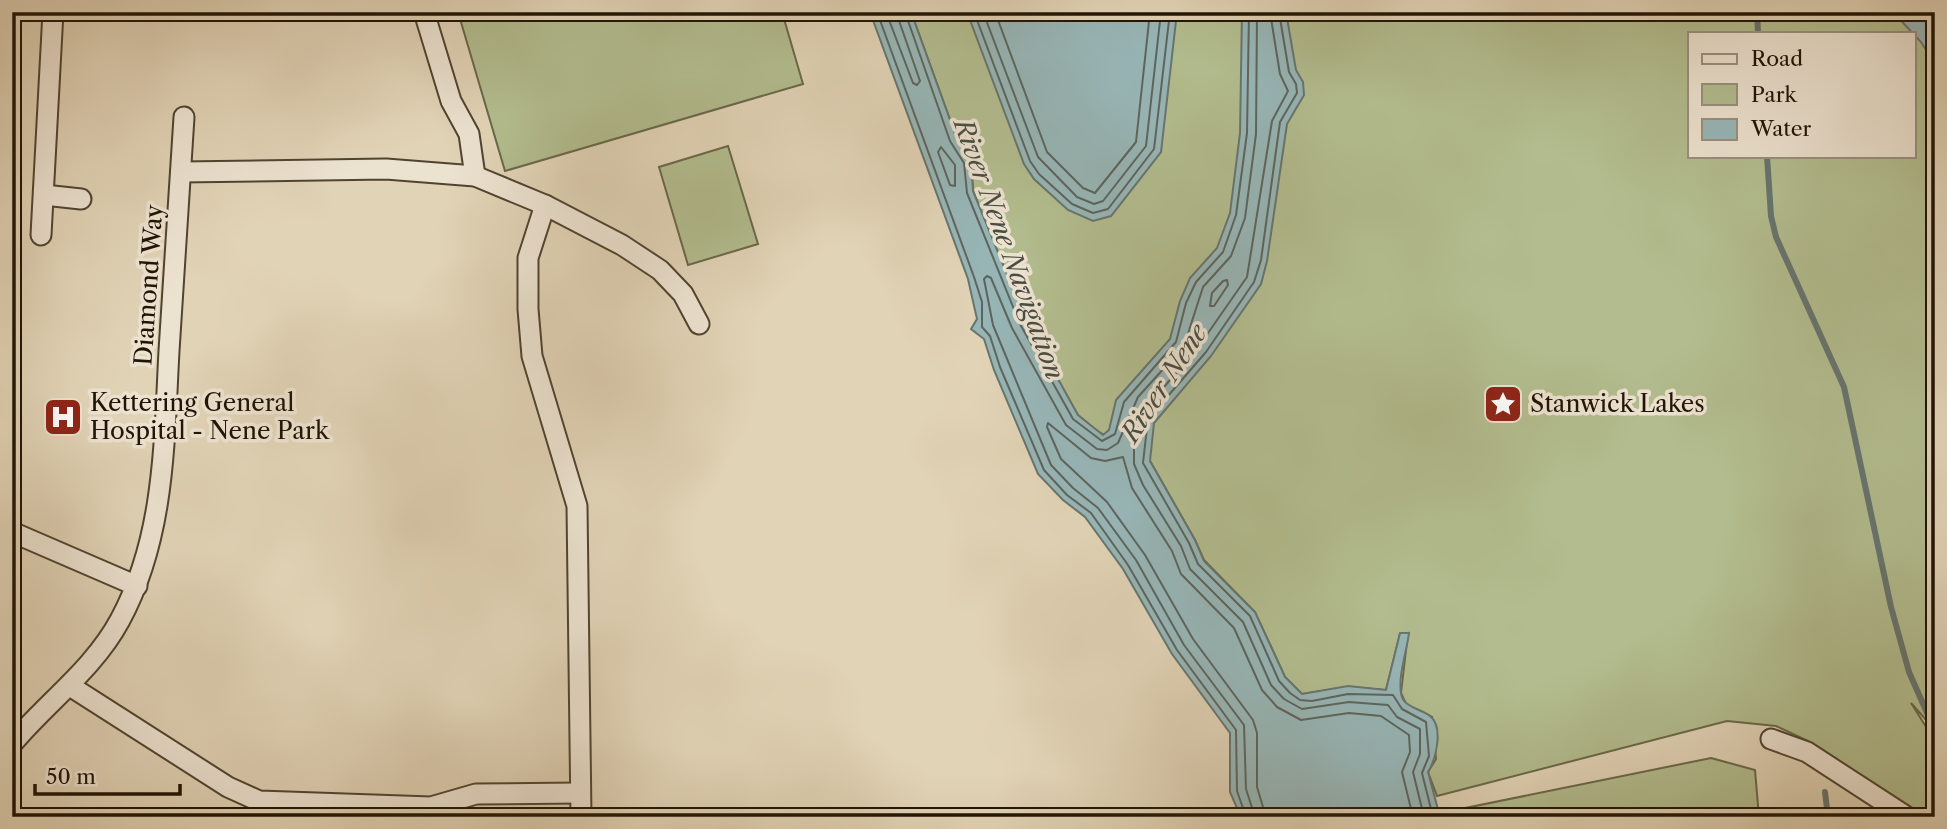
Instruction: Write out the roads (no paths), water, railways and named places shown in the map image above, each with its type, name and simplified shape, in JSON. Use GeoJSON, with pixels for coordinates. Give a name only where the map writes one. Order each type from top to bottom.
{"type":"FeatureCollection","features":[{"type":"Feature","properties":{"kind":"street"},"geometry":{"type":"LineString","coordinates":[[41,235],[53,12]]}},
{"type":"Feature","properties":{"kind":"street"},"geometry":{"type":"LineString","coordinates":[[424,12],[451,100],[469,134],[475,176]]}},
{"type":"Feature","properties":{"kind":"street","name":"Diamond Way"},"geometry":{"type":"LineString","coordinates":[[12,744],[100,653],[137,586],[155,522],[162,461],[184,117]]}},
{"type":"Feature","properties":{"kind":"street"},"geometry":{"type":"LineString","coordinates":[[181,172],[386,169],[475,176],[545,205],[622,245],[660,270],[682,294],[699,324]]}},
{"type":"Feature","properties":{"kind":"street"},"geometry":{"type":"LineString","coordinates":[[44,195],[81,199]]}},
{"type":"Feature","properties":{"kind":"street"},"geometry":{"type":"LineString","coordinates":[[545,205],[528,258],[528,309],[532,356],[577,506],[581,817]]}},
{"type":"Feature","properties":{"kind":"street"},"geometry":{"type":"LineString","coordinates":[[12,532],[137,586]]}},
{"type":"Feature","properties":{"kind":"street"},"geometry":{"type":"LineString","coordinates":[[70,686],[228,787],[260,801],[431,807],[476,794],[579,793]]}},
{"type":"Feature","properties":{"kind":"street"},"geometry":{"type":"LineString","coordinates":[[1771,739],[1817,758],[1908,817]]}},
{"type":"Feature","properties":{"kind":"water","name":"River Nene"},"geometry":{"type":"Polygon","coordinates":[[[870,12],[911,12],[957,139],[971,160],[973,191],[1026,321],[1078,415],[1103,435],[1109,430],[1116,400],[1170,339],[1180,301],[1190,278],[1217,248],[1230,213],[1240,133],[1242,12],[1286,12],[1296,70],[1303,82],[1304,95],[1287,124],[1267,261],[1261,284],[1211,356],[1154,423],[1150,461],[1204,561],[1255,612],[1285,677],[1302,694],[1348,686],[1386,690],[1400,633],[1409,633],[1401,693],[1408,705],[1430,716],[1437,728],[1436,751],[1428,772],[1440,817],[1240,815],[1230,792],[1230,733],[1172,654],[1123,569],[1085,517],[1063,500],[1038,474],[994,370],[984,339],[971,329],[977,319],[968,279],[870,12]]]}},
{"type":"Feature","properties":{"kind":"water"},"geometry":{"type":"Polygon","coordinates":[[[967,12],[1177,12],[1161,152],[1111,216],[1093,221],[1068,210],[1034,179],[1024,164],[967,12]]]}},
{"type":"Feature","properties":{"kind":"water"},"geometry":{"type":"Polygon","coordinates":[[[1893,12],[1935,12],[1935,64],[1916,37],[1916,32],[1912,32],[1893,12]]]}},
{"type":"Feature","properties":{"kind":"waterway"},"geometry":{"type":"LineString","coordinates":[[1757,12],[1758,32]]}},
{"type":"Feature","properties":{"kind":"waterway"},"geometry":{"type":"LineString","coordinates":[[1767,158],[1771,216],[1776,237],[1844,387],[1891,607],[1909,672],[1935,731]]}},
{"type":"Feature","properties":{"kind":"waterway"},"geometry":{"type":"LineString","coordinates":[[1825,792],[1828,817]]}},
{"type":"Feature","properties":{"kind":"place","name":"Stanwick Lakes"},"geometry":{"type":"Point","coordinates":[1503,404]}},
{"type":"Feature","properties":{"kind":"place","name":"Kettering General Hospital - Nene Park"},"geometry":{"type":"Point","coordinates":[63,417]}},
{"type":"Feature","properties":{"kind":"water label","name":"River Nene Navigation"},"geometry":{"type":"Point","coordinates":[1009,249]}}]}
